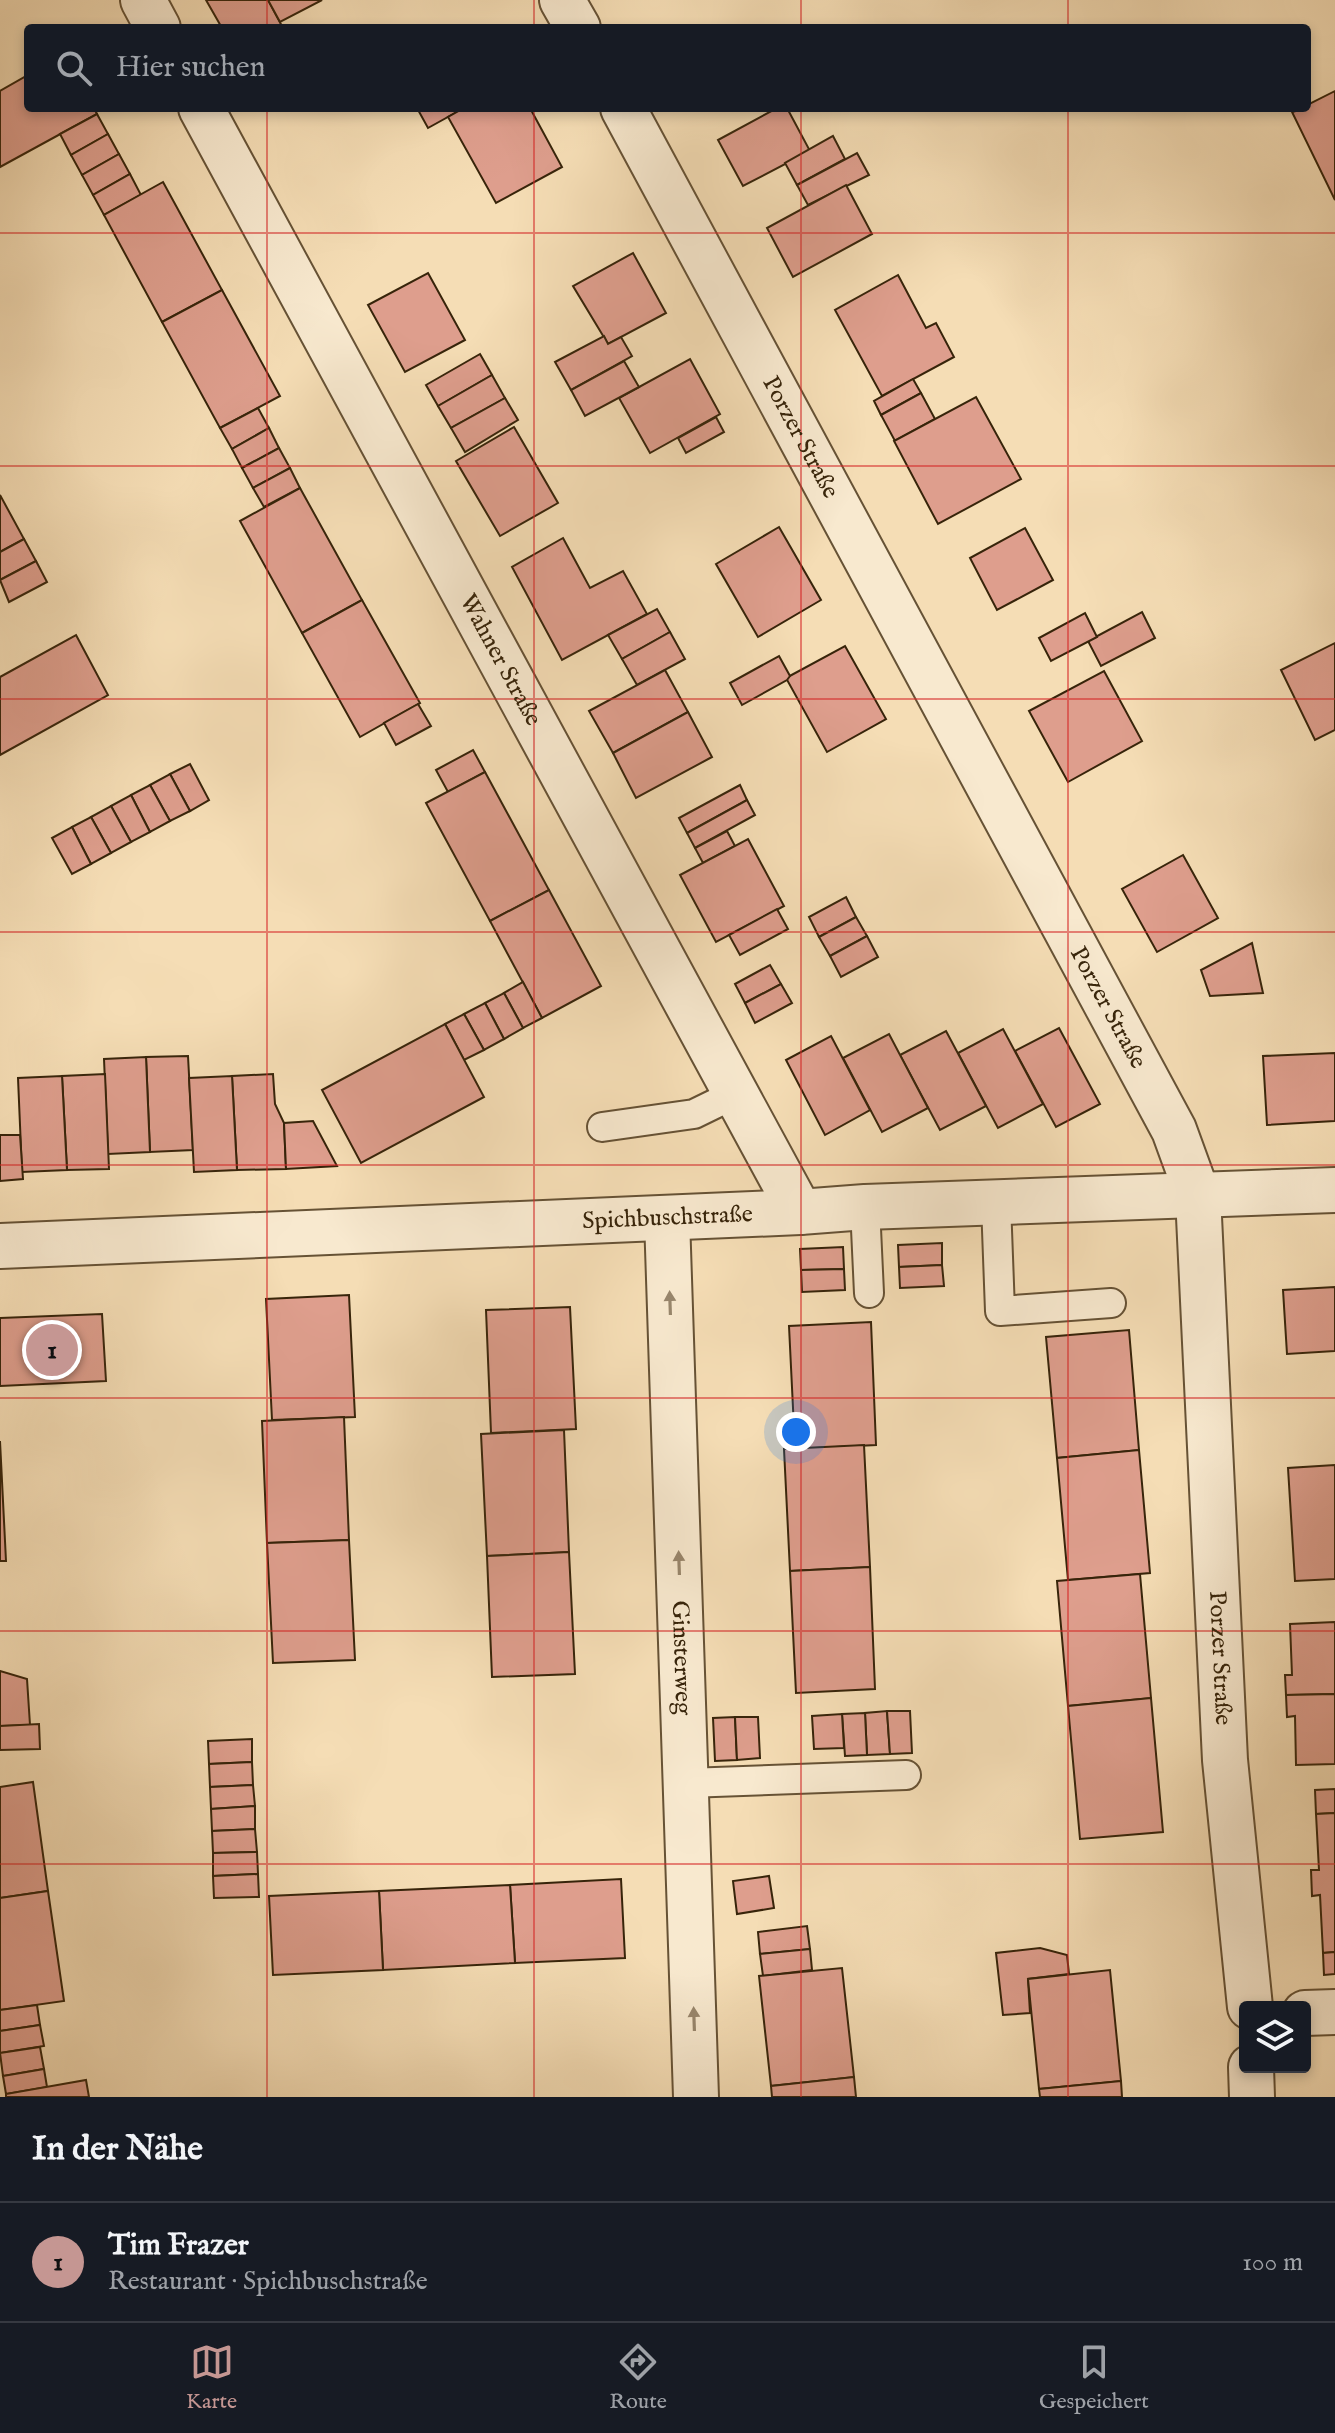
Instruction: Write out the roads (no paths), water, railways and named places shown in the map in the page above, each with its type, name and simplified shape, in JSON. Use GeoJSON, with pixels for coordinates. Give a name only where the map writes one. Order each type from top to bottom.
{"type":"FeatureCollection","features":[{"type":"Feature","properties":{"kind":"street"},"geometry":{"type":"LineString","coordinates":[[143,0],[156,24]]}},
{"type":"Feature","properties":{"kind":"street"},"geometry":{"type":"LineString","coordinates":[[562,0],[576,24]]}},
{"type":"Feature","properties":{"kind":"street","name":"Wahner Straße"},"geometry":{"type":"LineString","coordinates":[[203,112],[800,1212]]}},
{"type":"Feature","properties":{"kind":"street","name":"Porzer Straße"},"geometry":{"type":"LineString","coordinates":[[625,112],[1174,1130],[1198,1196],[1225,1760],[1249,2001]]}},
{"type":"Feature","properties":{"kind":"street","name":"Spichbuschstraße"},"geometry":{"type":"LineString","coordinates":[[0,1246],[865,1207],[1335,1190]]}},
{"type":"Feature","properties":{"kind":"street","name":"Ginsterweg"},"geometry":{"type":"LineString","coordinates":[[667,1218],[696,2097]]}},
{"type":"Feature","properties":{"kind":"street"},"geometry":{"type":"LineString","coordinates":[[1311,2013],[1335,2012]]}},
{"type":"Feature","properties":{"kind":"street"},"geometry":{"type":"LineString","coordinates":[[1251,2073],[1252,2097]]}},
{"type":"Feature","properties":{"kind":"lane"},"geometry":{"type":"LineString","coordinates":[[602,1127],[694,1114],[735,1094]]}},
{"type":"Feature","properties":{"kind":"lane"},"geometry":{"type":"LineString","coordinates":[[996,1203],[1000,1311],[1111,1303]]}},
{"type":"Feature","properties":{"kind":"lane"},"geometry":{"type":"LineString","coordinates":[[865,1207],[869,1293]]}},
{"type":"Feature","properties":{"kind":"lane"},"geometry":{"type":"LineString","coordinates":[[687,1783],[906,1775]]}},
{"type":"Feature","properties":{"kind":"place","name":"Tim Frazer"},"geometry":{"type":"Point","coordinates":[52,1350]}}]}
